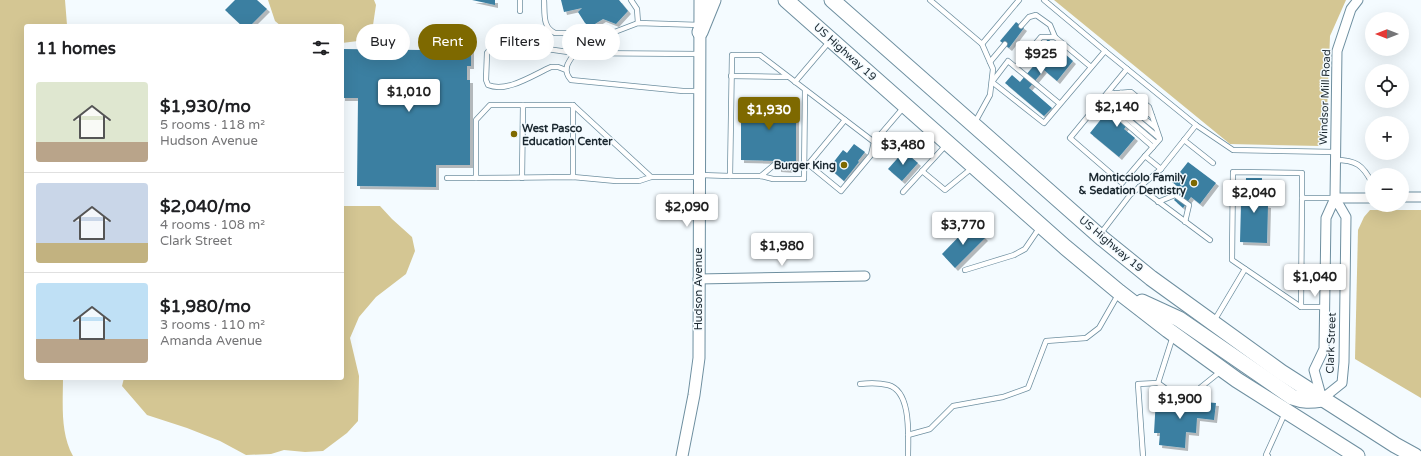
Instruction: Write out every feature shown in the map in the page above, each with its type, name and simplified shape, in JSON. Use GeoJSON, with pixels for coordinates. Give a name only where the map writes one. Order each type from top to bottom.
{"type":"FeatureCollection","features":[{"type":"Feature","properties":{"kind":"highway"},"geometry":{"type":"LineString","coordinates":[[700,29],[713,0]]}},
{"type":"Feature","properties":{"kind":"highway","name":"US Highway 19"},"geometry":{"type":"LineString","coordinates":[[786,0],[1041,226],[1119,292],[1223,370],[1286,412],[1357,456]]}},
{"type":"Feature","properties":{"kind":"highway","name":"US Highway 19"},"geometry":{"type":"LineString","coordinates":[[839,4],[1099,236],[1152,278],[1212,324],[1281,372],[1415,456]]}},
{"type":"Feature","properties":{"kind":"highway"},"geometry":{"type":"LineString","coordinates":[[1119,292],[1179,319],[1292,397],[1310,402],[1322,399]]}},
{"type":"Feature","properties":{"kind":"street","name":"Hudson Avenue"},"geometry":{"type":"LineString","coordinates":[[682,456],[694,395],[699,358],[698,279],[700,0]]}},
{"type":"Feature","properties":{"kind":"street","name":"Windsor Mill Road"},"geometry":{"type":"LineString","coordinates":[[1335,198],[1337,51],[1351,9],[1358,0]]}},
{"type":"Feature","properties":{"kind":"street"},"geometry":{"type":"LineString","coordinates":[[1409,197],[1421,197]]}},
{"type":"Feature","properties":{"kind":"street"},"geometry":{"type":"LineString","coordinates":[[1335,198],[1365,198]]}},
{"type":"Feature","properties":{"kind":"street","name":"Clark Street"},"geometry":{"type":"LineString","coordinates":[[1335,198],[1346,217],[1344,362],[1342,383],[1322,399],[1314,370],[1324,349],[1326,218],[1335,198]]}},
{"type":"Feature","properties":{"kind":"street"},"geometry":{"type":"LineString","coordinates":[[698,279],[865,276]]}},
{"type":"Feature","properties":{"kind":"lane"},"geometry":{"type":"LineString","coordinates":[[520,0],[520,11]]}},
{"type":"Feature","properties":{"kind":"lane"},"geometry":{"type":"LineString","coordinates":[[544,0],[546,27],[555,33],[612,33],[638,23],[700,29]]}},
{"type":"Feature","properties":{"kind":"lane"},"geometry":{"type":"LineString","coordinates":[[631,0],[637,9],[638,23]]}},
{"type":"Feature","properties":{"kind":"lane"},"geometry":{"type":"LineString","coordinates":[[930,0],[982,44],[993,70],[990,95],[974,125]]}},
{"type":"Feature","properties":{"kind":"lane"},"geometry":{"type":"LineString","coordinates":[[982,44],[1019,0]]}},
{"type":"Feature","properties":{"kind":"lane"},"geometry":{"type":"LineString","coordinates":[[1044,0],[1196,125],[1233,150],[1335,156],[1359,164],[1365,171]]}},
{"type":"Feature","properties":{"kind":"lane"},"geometry":{"type":"LineString","coordinates":[[1021,26],[1029,17],[1036,15],[1050,25],[1055,37],[1092,67]]}},
{"type":"Feature","properties":{"kind":"lane"},"geometry":{"type":"LineString","coordinates":[[1016,67],[1041,37],[1055,37]]}},
{"type":"Feature","properties":{"kind":"lane"},"geometry":{"type":"LineString","coordinates":[[794,82],[831,40]]}},
{"type":"Feature","properties":{"kind":"lane"},"geometry":{"type":"LineString","coordinates":[[990,62],[1005,44]]}},
{"type":"Feature","properties":{"kind":"lane"},"geometry":{"type":"LineString","coordinates":[[562,51],[526,46],[497,45],[492,47],[487,53],[486,80],[488,84],[496,88],[509,86],[551,67],[558,67],[566,70]]}},
{"type":"Feature","properties":{"kind":"lane"},"geometry":{"type":"LineString","coordinates":[[992,82],[1044,123],[1105,51]]}},
{"type":"Feature","properties":{"kind":"lane"},"geometry":{"type":"LineString","coordinates":[[620,53],[700,54]]}},
{"type":"Feature","properties":{"kind":"lane"},"geometry":{"type":"LineString","coordinates":[[730,176],[732,55],[760,55],[874,142]]}},
{"type":"Feature","properties":{"kind":"lane"},"geometry":{"type":"LineString","coordinates":[[570,60],[566,70],[567,75],[571,80],[683,91],[700,91]]}},
{"type":"Feature","properties":{"kind":"lane"},"geometry":{"type":"LineString","coordinates":[[992,82],[1008,61],[1060,104]]}},
{"type":"Feature","properties":{"kind":"lane"},"geometry":{"type":"LineString","coordinates":[[1127,69],[1070,138],[1122,183],[1160,139]]}},
{"type":"Feature","properties":{"kind":"lane"},"geometry":{"type":"LineString","coordinates":[[731,76],[788,77]]}},
{"type":"Feature","properties":{"kind":"lane"},"geometry":{"type":"LineString","coordinates":[[447,178],[573,178],[639,181],[651,178],[699,176],[761,176],[772,179],[804,179],[806,166],[805,90]]}},
{"type":"Feature","properties":{"kind":"lane"},"geometry":{"type":"LineString","coordinates":[[1107,94],[1131,92],[1149,106],[1160,139]]}},
{"type":"Feature","properties":{"kind":"lane"},"geometry":{"type":"LineString","coordinates":[[1114,93],[1156,128]]}},
{"type":"Feature","properties":{"kind":"lane"},"geometry":{"type":"LineString","coordinates":[[1107,94],[1160,139]]}},
{"type":"Feature","properties":{"kind":"lane"},"geometry":{"type":"LineString","coordinates":[[1102,100],[1154,145]]}},
{"type":"Feature","properties":{"kind":"lane"},"geometry":{"type":"LineString","coordinates":[[476,178],[476,120],[490,105],[573,105],[651,178]]}},
{"type":"Feature","properties":{"kind":"lane"},"geometry":{"type":"LineString","coordinates":[[522,178],[523,105]]}},
{"type":"Feature","properties":{"kind":"lane"},"geometry":{"type":"LineString","coordinates":[[573,105],[573,178]]}},
{"type":"Feature","properties":{"kind":"lane"},"geometry":{"type":"LineString","coordinates":[[761,176],[774,165],[806,166],[841,192],[871,155],[874,142],[905,105]]}},
{"type":"Feature","properties":{"kind":"lane"},"geometry":{"type":"LineString","coordinates":[[806,166],[845,120]]}},
{"type":"Feature","properties":{"kind":"lane"},"geometry":{"type":"LineString","coordinates":[[1099,236],[1130,195],[1161,168],[1196,125]]}},
{"type":"Feature","properties":{"kind":"lane"},"geometry":{"type":"LineString","coordinates":[[1184,140],[1213,163]]}},
{"type":"Feature","properties":{"kind":"lane"},"geometry":{"type":"LineString","coordinates":[[903,192],[948,143]]}},
{"type":"Feature","properties":{"kind":"lane"},"geometry":{"type":"LineString","coordinates":[[1145,156],[1161,168]]}},
{"type":"Feature","properties":{"kind":"lane"},"geometry":{"type":"LineString","coordinates":[[922,171],[945,190],[974,167]]}},
{"type":"Feature","properties":{"kind":"lane"},"geometry":{"type":"LineString","coordinates":[[1301,307],[1302,173],[1234,172],[1232,260],[1301,307],[1325,307]]}},
{"type":"Feature","properties":{"kind":"lane"},"geometry":{"type":"LineString","coordinates":[[1139,187],[1210,240]]}},
{"type":"Feature","properties":{"kind":"lane"},"geometry":{"type":"LineString","coordinates":[[1158,202],[1175,195],[1189,205],[1185,222]]}},
{"type":"Feature","properties":{"kind":"lane"},"geometry":{"type":"LineString","coordinates":[[1302,198],[1335,198]]}},
{"type":"Feature","properties":{"kind":"lane"},"geometry":{"type":"LineString","coordinates":[[965,270],[1014,255],[1025,249],[1041,226]]}},
{"type":"Feature","properties":{"kind":"lane"},"geometry":{"type":"LineString","coordinates":[[1212,324],[1245,269]]}},
{"type":"Feature","properties":{"kind":"lane"},"geometry":{"type":"LineString","coordinates":[[908,435],[930,429],[953,406],[1003,397],[1028,388],[1046,341],[1086,338],[1099,328],[1119,292]]}},
{"type":"Feature","properties":{"kind":"lane"},"geometry":{"type":"LineString","coordinates":[[1158,384],[1174,334]]}},
{"type":"Feature","properties":{"kind":"lane"},"geometry":{"type":"LineString","coordinates":[[1142,456],[1138,384],[1158,384],[1176,396],[1190,396],[1223,370]]}},
{"type":"Feature","properties":{"kind":"lane"},"geometry":{"type":"LineString","coordinates":[[860,384],[889,385],[902,397],[906,410],[908,456]]}},
{"type":"Feature","properties":{"kind":"lane"},"geometry":{"type":"LineString","coordinates":[[1268,456],[1266,455],[1286,412]]}},
{"type":"Feature","properties":{"kind":"shaded area"},"geometry":{"type":"Polygon","coordinates":[[[0,0],[65,0],[67,24],[24,24],[24,380],[63,380],[64,428],[73,456],[0,456],[0,0]]]}},
{"type":"Feature","properties":{"kind":"shaded area"},"geometry":{"type":"Polygon","coordinates":[[[268,0],[374,0],[376,5],[373,24],[356,24],[356,41],[344,43],[344,24],[279,24],[275,21],[268,0]]]}},
{"type":"Feature","properties":{"kind":"shaded area"},"geometry":{"type":"Polygon","coordinates":[[[1054,0],[1346,0],[1330,36],[1326,136],[1321,146],[1230,144],[1054,0]]]}},
{"type":"Feature","properties":{"kind":"shaded area"},"geometry":{"type":"Polygon","coordinates":[[[344,206],[380,206],[412,237],[415,251],[406,274],[376,297],[359,317],[350,338],[359,376],[358,421],[347,433],[323,451],[305,452],[284,450],[271,454],[246,455],[220,441],[147,415],[122,386],[124,380],[344,380],[344,206]]]}},
{"type":"Feature","properties":{"kind":"shaded area"},"geometry":{"type":"Polygon","coordinates":[[[1409,210],[1421,210],[1421,398],[1355,359],[1358,230],[1364,217],[1368,212],[1409,212],[1409,210]]]}},
{"type":"Feature","properties":{"kind":"building"},"geometry":{"type":"Polygon","coordinates":[[[235,0],[257,0],[267,9],[252,24],[240,24],[225,10],[235,0]]]}},
{"type":"Feature","properties":{"kind":"building"},"geometry":{"type":"Polygon","coordinates":[[[472,0],[495,0],[495,5],[472,0]]]}},
{"type":"Feature","properties":{"kind":"building"},"geometry":{"type":"Polygon","coordinates":[[[561,0],[619,0],[628,11],[616,24],[603,19],[595,24],[586,24],[578,12],[582,8],[564,12],[561,0]]]}},
{"type":"Feature","properties":{"kind":"building"},"geometry":{"type":"Polygon","coordinates":[[[1016,22],[1024,28],[1009,48],[1000,41],[1016,22]]]}},
{"type":"Feature","properties":{"kind":"building"},"geometry":{"type":"Polygon","coordinates":[[[1048,39],[1073,61],[1057,81],[1044,70],[1029,88],[1052,108],[1044,116],[1005,83],[1012,75],[1020,82],[1036,63],[1031,60],[1048,39]]]}},
{"type":"Feature","properties":{"kind":"building"},"geometry":{"type":"Polygon","coordinates":[[[344,49],[356,49],[356,60],[410,60],[410,50],[418,50],[418,60],[471,60],[471,66],[467,66],[467,80],[470,80],[470,165],[436,165],[436,187],[357,186],[358,98],[344,98],[344,49]]]}},
{"type":"Feature","properties":{"kind":"building"},"geometry":{"type":"Polygon","coordinates":[[[1129,97],[1142,108],[1124,129],[1135,138],[1119,157],[1090,133],[1106,113],[1111,118],[1129,97]]]}},
{"type":"Feature","properties":{"kind":"building"},"geometry":{"type":"Polygon","coordinates":[[[749,98],[796,98],[796,161],[792,161],[792,170],[778,169],[778,161],[741,160],[741,104],[749,98]]]}},
{"type":"Feature","properties":{"kind":"building","name":"Burger King"},"geometry":{"type":"Polygon","coordinates":[[[854,144],[865,152],[844,181],[829,168],[843,150],[847,153],[854,144]]]}},
{"type":"Feature","properties":{"kind":"building"},"geometry":{"type":"Polygon","coordinates":[[[904,151],[918,163],[902,181],[888,169],[904,151]]]}},
{"type":"Feature","properties":{"kind":"building","name":"Monticciolo Family & Sedation Dentistry"},"geometry":{"type":"Polygon","coordinates":[[[1188,162],[1216,183],[1200,204],[1191,197],[1183,208],[1174,200],[1182,190],[1172,182],[1188,162]]]}},
{"type":"Feature","properties":{"kind":"building"},"geometry":{"type":"Polygon","coordinates":[[[1246,178],[1262,178],[1261,204],[1268,205],[1267,243],[1240,242],[1241,204],[1245,204],[1246,178]]]}},
{"type":"Feature","properties":{"kind":"building"},"geometry":{"type":"Polygon","coordinates":[[[971,224],[985,238],[955,268],[942,254],[971,224]]]}},
{"type":"Feature","properties":{"kind":"building"},"geometry":{"type":"Polygon","coordinates":[[[1156,398],[1216,403],[1214,420],[1197,418],[1196,433],[1186,432],[1185,448],[1159,445],[1160,433],[1154,433],[1156,398]]]}},
{"type":"Feature","properties":{"kind":"place","name":"West Pasco Education Center"},"geometry":{"type":"Point","coordinates":[514,134]}},
{"type":"Feature","properties":{"kind":"place","name":"Burger King"},"geometry":{"type":"Point","coordinates":[844,165]}},
{"type":"Feature","properties":{"kind":"place","name":"Monticciolo Family & Sedation Dentistry"},"geometry":{"type":"Point","coordinates":[1194,183]}}]}
